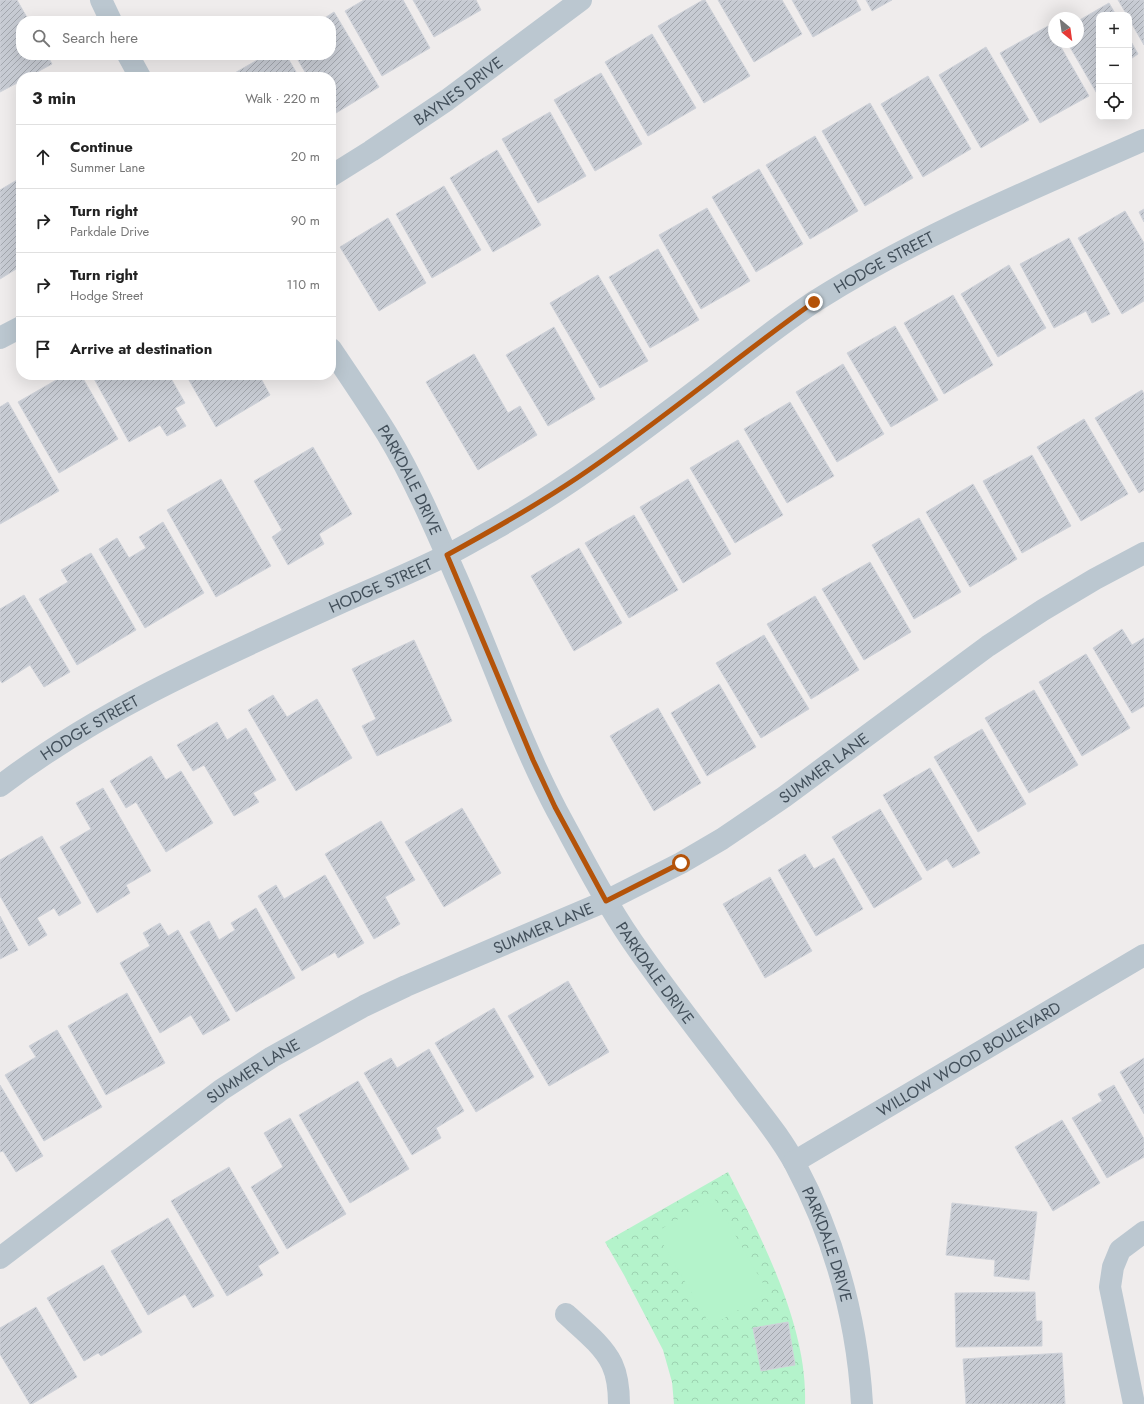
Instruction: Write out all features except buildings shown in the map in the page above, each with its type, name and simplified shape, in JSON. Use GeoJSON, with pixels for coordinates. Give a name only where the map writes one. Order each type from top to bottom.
{"type":"FeatureCollection","features":[{"type":"Feature","properties":{"kind":"street"},"geometry":{"type":"LineString","coordinates":[[101,0],[109,16]]}},
{"type":"Feature","properties":{"kind":"street","name":"BAYNES DRIVE"},"geometry":{"type":"LineString","coordinates":[[336,173],[447,100],[581,0]]}},
{"type":"Feature","properties":{"kind":"street"},"geometry":{"type":"LineString","coordinates":[[131,60],[137,72]]}},
{"type":"Feature","properties":{"kind":"street","name":"HODGE STREET"},"geometry":{"type":"LineString","coordinates":[[0,786],[30,763],[165,684],[218,658],[447,555],[533,507],[578,478],[775,330],[814,302],[852,278],[903,250],[956,224],[1144,140]]}},
{"type":"Feature","properties":{"kind":"street"},"geometry":{"type":"LineString","coordinates":[[0,338],[16,330]]}},
{"type":"Feature","properties":{"kind":"street","name":"PARKDALE DRIVE"},"geometry":{"type":"LineString","coordinates":[[336,357],[388,436],[414,486],[447,555],[533,760],[555,807],[606,901],[649,965],[770,1126],[794,1162],[823,1225],[844,1284],[858,1352],[862,1404]]}},
{"type":"Feature","properties":{"kind":"street","name":"SUMMER LANE"},"geometry":{"type":"LineString","coordinates":[[0,1258],[221,1090],[272,1057],[392,992],[606,901],[681,863],[722,839],[784,797],[988,646],[1043,610],[1144,553]]}},
{"type":"Feature","properties":{"kind":"street","name":"WILLOW WOOD BOULEVARD"},"geometry":{"type":"LineString","coordinates":[[794,1162],[1144,956]]}},
{"type":"Feature","properties":{"kind":"street"},"geometry":{"type":"LineString","coordinates":[[1134,1404],[1110,1287],[1113,1267],[1120,1250],[1144,1232]]}},
{"type":"Feature","properties":{"kind":"street"},"geometry":{"type":"LineString","coordinates":[[566,1314],[596,1342],[612,1364],[618,1385],[619,1404]]}},
{"type":"Feature","properties":{"kind":"green space"},"geometry":{"type":"Polygon","coordinates":[[[728,1172],[768,1255],[791,1314],[799,1345],[804,1375],[805,1404],[674,1404],[672,1382],[663,1350],[605,1242],[728,1172]]]}},
{"type":"Feature","properties":{"kind":"green space"},"geometry":{"type":"Polygon","coordinates":[[[714,1198],[768,1292],[711,1326],[656,1232],[714,1198]]]}},
{"type":"Feature","properties":{"kind":"route"},"geometry":{"type":"LineString","coordinates":[[681,863],[606,901],[555,807],[533,760],[447,555],[533,507],[578,478],[814,302]]}}]}
